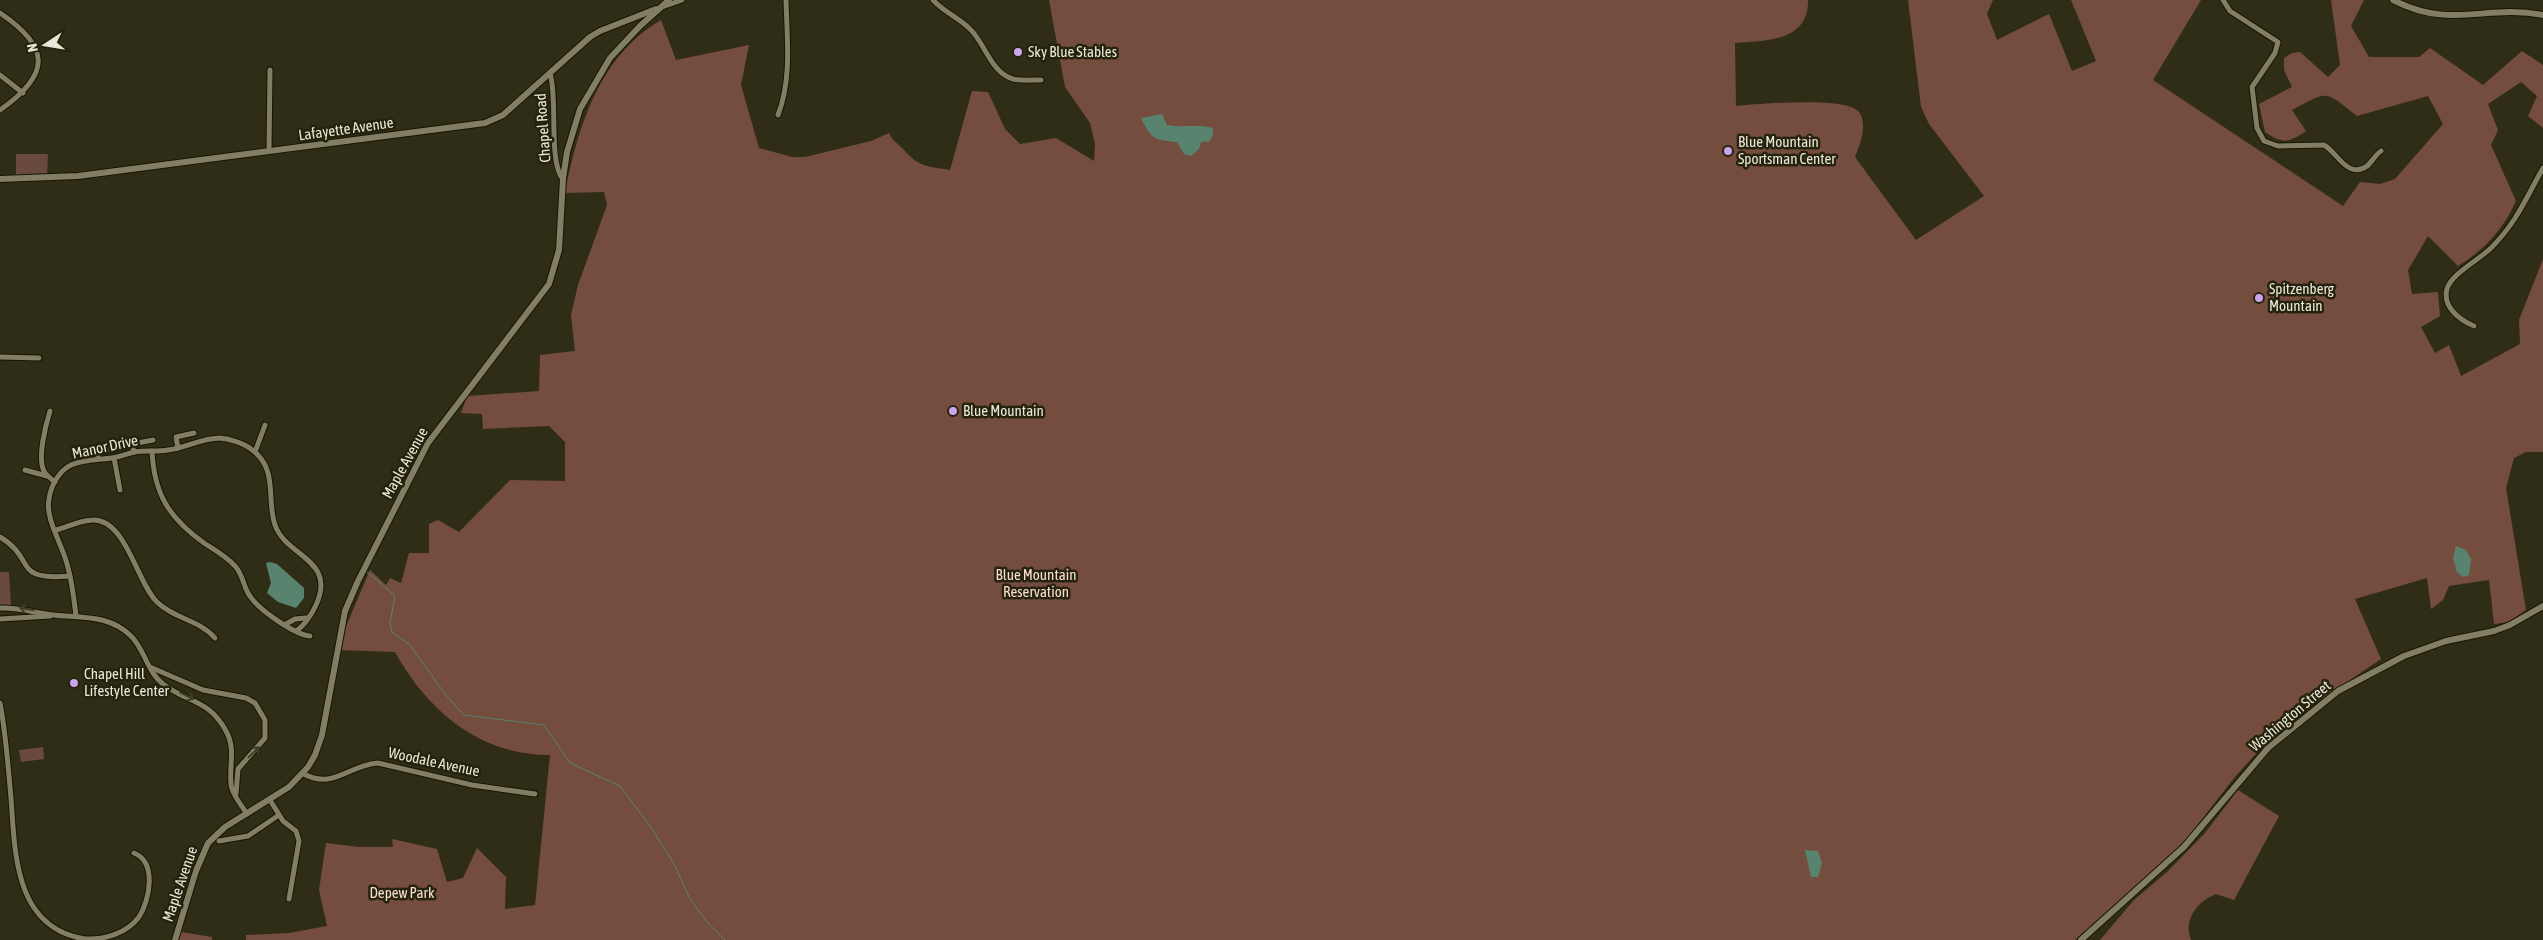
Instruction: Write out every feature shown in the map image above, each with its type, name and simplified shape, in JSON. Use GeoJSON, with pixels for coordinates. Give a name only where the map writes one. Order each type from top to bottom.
{"type":"FeatureCollection","features":[{"type":"Feature","properties":{"kind":"street","name":"Maple Avenue"},"geometry":{"type":"LineString","coordinates":[[174,940],[196,871],[208,843],[225,827],[290,786],[315,755],[322,735],[345,611],[408,481],[434,435],[542,296],[552,279],[559,250],[563,179],[570,137],[591,88],[619,47],[669,0]]}},
{"type":"Feature","properties":{"kind":"street"},"geometry":{"type":"LineString","coordinates":[[660,8],[682,0]]}},
{"type":"Feature","properties":{"kind":"street"},"geometry":{"type":"LineString","coordinates":[[778,115],[784,101],[787,76],[786,0]]}},
{"type":"Feature","properties":{"kind":"street"},"geometry":{"type":"LineString","coordinates":[[933,0],[944,12],[969,28],[993,63],[1005,75],[1014,79],[1041,80]]}},
{"type":"Feature","properties":{"kind":"street"},"geometry":{"type":"LineString","coordinates":[[2223,0],[2230,11],[2278,42],[2275,53],[2252,87],[2257,128],[2264,141],[2278,146],[2324,145],[2330,148],[2342,164],[2352,170],[2365,167],[2381,151]]}},
{"type":"Feature","properties":{"kind":"street"},"geometry":{"type":"LineString","coordinates":[[2393,0],[2414,10],[2438,16],[2508,12],[2543,14]]}},
{"type":"Feature","properties":{"kind":"street","name":"Lafayette Avenue"},"geometry":{"type":"LineString","coordinates":[[0,179],[78,176],[491,122],[503,115],[575,50],[600,31],[660,8]]}},
{"type":"Feature","properties":{"kind":"street"},"geometry":{"type":"LineString","coordinates":[[0,14],[25,32],[37,52],[36,75],[32,84],[0,110]]}},
{"type":"Feature","properties":{"kind":"street"},"geometry":{"type":"LineString","coordinates":[[269,150],[270,70]]}},
{"type":"Feature","properties":{"kind":"street","name":"Chapel Road"},"geometry":{"type":"LineString","coordinates":[[550,74],[556,154],[559,175],[563,179]]}},
{"type":"Feature","properties":{"kind":"street"},"geometry":{"type":"LineString","coordinates":[[0,75],[23,93]]}},
{"type":"Feature","properties":{"kind":"street"},"geometry":{"type":"LineString","coordinates":[[2474,326],[2453,312],[2447,298],[2449,284],[2504,234],[2527,201],[2543,168]]}},
{"type":"Feature","properties":{"kind":"street"},"geometry":{"type":"LineString","coordinates":[[0,357],[39,358]]}},
{"type":"Feature","properties":{"kind":"street"},"geometry":{"type":"LineString","coordinates":[[50,411],[42,458],[43,470],[55,482],[48,502],[70,576],[76,616]]}},
{"type":"Feature","properties":{"kind":"street"},"geometry":{"type":"LineString","coordinates":[[255,452],[265,424]]}},
{"type":"Feature","properties":{"kind":"street"},"geometry":{"type":"LineString","coordinates":[[178,448],[176,437],[194,433]]}},
{"type":"Feature","properties":{"kind":"street","name":"Manor Drive"},"geometry":{"type":"LineString","coordinates":[[55,482],[72,465],[114,458],[134,452],[178,448],[222,438],[240,443],[255,452],[271,478],[273,518],[277,530],[285,541],[308,559],[320,577],[321,591],[318,601],[301,627],[296,631]]}},
{"type":"Feature","properties":{"kind":"street"},"geometry":{"type":"LineString","coordinates":[[134,452],[132,444],[153,440]]}},
{"type":"Feature","properties":{"kind":"street"},"geometry":{"type":"LineString","coordinates":[[98,460],[98,451],[116,449]]}},
{"type":"Feature","properties":{"kind":"street"},"geometry":{"type":"LineString","coordinates":[[152,451],[157,485],[173,516],[190,532],[237,568],[248,594],[268,614],[296,631],[310,636]]}},
{"type":"Feature","properties":{"kind":"street"},"geometry":{"type":"LineString","coordinates":[[114,458],[120,490]]}},
{"type":"Feature","properties":{"kind":"street"},"geometry":{"type":"LineString","coordinates":[[25,470],[48,476]]}},
{"type":"Feature","properties":{"kind":"street"},"geometry":{"type":"LineString","coordinates":[[56,530],[90,520],[107,524],[126,545],[143,584],[157,602],[176,616],[206,628],[215,638]]}},
{"type":"Feature","properties":{"kind":"street"},"geometry":{"type":"LineString","coordinates":[[0,537],[7,542],[34,574],[48,578],[70,576]]}},
{"type":"Feature","properties":{"kind":"street","name":"Washington Street"},"geometry":{"type":"LineString","coordinates":[[2080,940],[2184,847],[2268,748],[2338,692],[2404,656],[2446,641],[2494,631],[2510,625],[2543,606]]}},
{"type":"Feature","properties":{"kind":"street"},"geometry":{"type":"LineString","coordinates":[[0,608],[28,609],[53,615]]}},
{"type":"Feature","properties":{"kind":"street"},"geometry":{"type":"LineString","coordinates":[[0,619],[53,615],[76,616],[95,618],[127,632],[140,648],[154,674],[165,686],[199,702],[210,711],[225,729],[232,747],[231,784],[247,814]]}},
{"type":"Feature","properties":{"kind":"street"},"geometry":{"type":"LineString","coordinates":[[286,624],[295,619],[306,618]]}},
{"type":"Feature","properties":{"kind":"street"},"geometry":{"type":"LineString","coordinates":[[150,667],[203,690],[246,698],[259,708],[265,720],[265,738],[238,769],[236,794]]}},
{"type":"Feature","properties":{"kind":"street"},"geometry":{"type":"LineString","coordinates":[[0,703],[16,866],[25,891],[41,915],[63,931],[80,938],[103,939],[124,930],[135,922],[142,910],[149,888],[147,867],[144,859],[134,853]]}},
{"type":"Feature","properties":{"kind":"street","name":"Woodale Avenue"},"geometry":{"type":"LineString","coordinates":[[302,773],[318,780],[328,780],[363,765],[378,763],[472,785],[535,794]]}},
{"type":"Feature","properties":{"kind":"street"},"geometry":{"type":"LineString","coordinates":[[270,800],[279,815],[296,831],[300,841],[289,899]]}},
{"type":"Feature","properties":{"kind":"street"},"geometry":{"type":"LineString","coordinates":[[219,842],[248,836],[279,815]]}},
{"type":"Feature","properties":{"kind":"shaded area"},"geometry":{"type":"Polygon","coordinates":[[[1162,114],[1167,125],[1213,128],[1210,141],[1201,142],[1199,149],[1191,156],[1184,154],[1177,142],[1154,137],[1141,118],[1162,114]]]}},
{"type":"Feature","properties":{"kind":"shaded area"},"geometry":{"type":"Polygon","coordinates":[[[16,154],[48,154],[47,175],[16,175],[16,154]]]}},
{"type":"Feature","properties":{"kind":"shaded area"},"geometry":{"type":"Polygon","coordinates":[[[2456,546],[2466,550],[2471,559],[2469,575],[2463,577],[2457,572],[2453,558],[2456,546]]]}},
{"type":"Feature","properties":{"kind":"shaded area"},"geometry":{"type":"Polygon","coordinates":[[[266,563],[277,564],[304,588],[304,598],[296,608],[278,602],[267,593],[271,583],[266,563]]]}},
{"type":"Feature","properties":{"kind":"shaded area"},"geometry":{"type":"Polygon","coordinates":[[[0,572],[9,572],[11,605],[0,606],[0,572]]]}},
{"type":"Feature","properties":{"kind":"shaded area"},"geometry":{"type":"Polygon","coordinates":[[[43,747],[44,759],[21,762],[19,750],[43,747]]]}},
{"type":"Feature","properties":{"kind":"shaded area"},"geometry":{"type":"Polygon","coordinates":[[[1805,850],[1818,851],[1822,863],[1818,877],[1811,877],[1805,850]]]}},
{"type":"Feature","properties":{"kind":"green space","name":"Blue Mountain Reservation"},"geometry":{"type":"Polygon","coordinates":[[[1049,0],[1808,0],[1806,14],[1801,24],[1794,31],[1772,39],[1735,43],[1736,106],[1801,102],[1838,104],[1851,107],[1859,112],[1862,117],[1863,129],[1855,157],[1916,240],[1984,196],[1929,124],[1921,107],[1908,0],[1993,0],[1987,14],[1997,40],[2049,14],[2072,71],[2096,61],[2071,0],[2201,0],[2153,80],[2343,206],[2360,182],[2380,184],[2395,179],[2443,124],[2428,96],[2357,116],[2332,97],[2320,96],[2292,110],[2306,131],[2300,135],[2286,141],[2276,139],[2265,132],[2259,104],[2292,87],[2284,70],[2284,58],[2292,53],[2300,52],[2328,77],[2340,65],[2331,0],[2364,0],[2351,26],[2369,57],[2419,57],[2430,48],[2483,85],[2522,51],[2543,65],[2543,128],[2528,116],[2537,96],[2521,82],[2488,104],[2498,130],[2491,145],[2516,201],[2511,211],[2492,238],[2458,266],[2428,236],[2408,270],[2412,294],[2438,292],[2440,316],[2421,327],[2435,353],[2449,345],[2461,376],[2520,344],[2519,320],[2543,259],[2543,452],[2526,452],[2514,458],[2506,488],[2526,610],[2509,622],[2494,624],[2489,580],[2449,586],[2443,600],[2431,609],[2427,578],[2355,599],[2381,659],[2301,713],[2264,745],[2234,778],[2182,845],[2075,940],[246,940],[246,935],[289,933],[327,926],[319,890],[326,843],[359,847],[393,847],[392,839],[437,849],[447,882],[463,878],[477,848],[506,877],[505,909],[535,905],[550,755],[524,753],[500,747],[478,738],[458,726],[423,693],[395,652],[339,650],[341,638],[370,570],[386,585],[390,578],[401,583],[409,553],[429,553],[429,524],[438,520],[459,532],[510,480],[565,481],[565,442],[549,426],[483,429],[482,414],[461,413],[467,396],[539,391],[540,355],[575,351],[571,315],[578,285],[607,205],[604,192],[565,193],[570,168],[585,119],[607,73],[622,53],[640,35],[661,20],[676,60],[749,45],[741,85],[759,148],[792,157],[805,157],[871,141],[889,133],[915,160],[930,167],[950,170],[972,91],[988,92],[1005,129],[1020,144],[1056,138],[1094,161],[1095,144],[1090,123],[1065,87],[1049,0]]]}},
{"type":"Feature","properties":{"kind":"green space"},"geometry":{"type":"Polygon","coordinates":[[[2238,790],[2279,816],[2234,900],[2216,894],[2203,901],[2191,918],[2189,932],[2191,940],[2100,940],[2134,900],[2167,872],[2205,833],[2238,790]]]}},
{"type":"Feature","properties":{"kind":"green space"},"geometry":{"type":"Polygon","coordinates":[[[181,932],[212,937],[212,940],[179,940],[181,932]]]}},
{"type":"Feature","properties":{"kind":"waterway"},"geometry":{"type":"LineString","coordinates":[[366,571],[395,596],[390,623],[392,632],[410,645],[445,694],[464,715],[544,725],[570,763],[620,786],[648,823],[673,862],[690,899],[707,922],[725,940]]}},
{"type":"Feature","properties":{"kind":"place","name":"Sky Blue Stables"},"geometry":{"type":"Point","coordinates":[1018,52]}},
{"type":"Feature","properties":{"kind":"place","name":"Blue Mountain Sportsman Center"},"geometry":{"type":"Point","coordinates":[1728,151]}},
{"type":"Feature","properties":{"kind":"place","name":"Spitzenberg Mountain"},"geometry":{"type":"Point","coordinates":[2259,298]}},
{"type":"Feature","properties":{"kind":"place","name":"Blue Mountain"},"geometry":{"type":"Point","coordinates":[953,411]}},
{"type":"Feature","properties":{"kind":"place","name":"Chapel Hill Lifestyle Center"},"geometry":{"type":"Point","coordinates":[74,683]}},
{"type":"Feature","properties":{"kind":"park label","name":"Depew Park"},"geometry":{"type":"Point","coordinates":[402,893]}}]}
